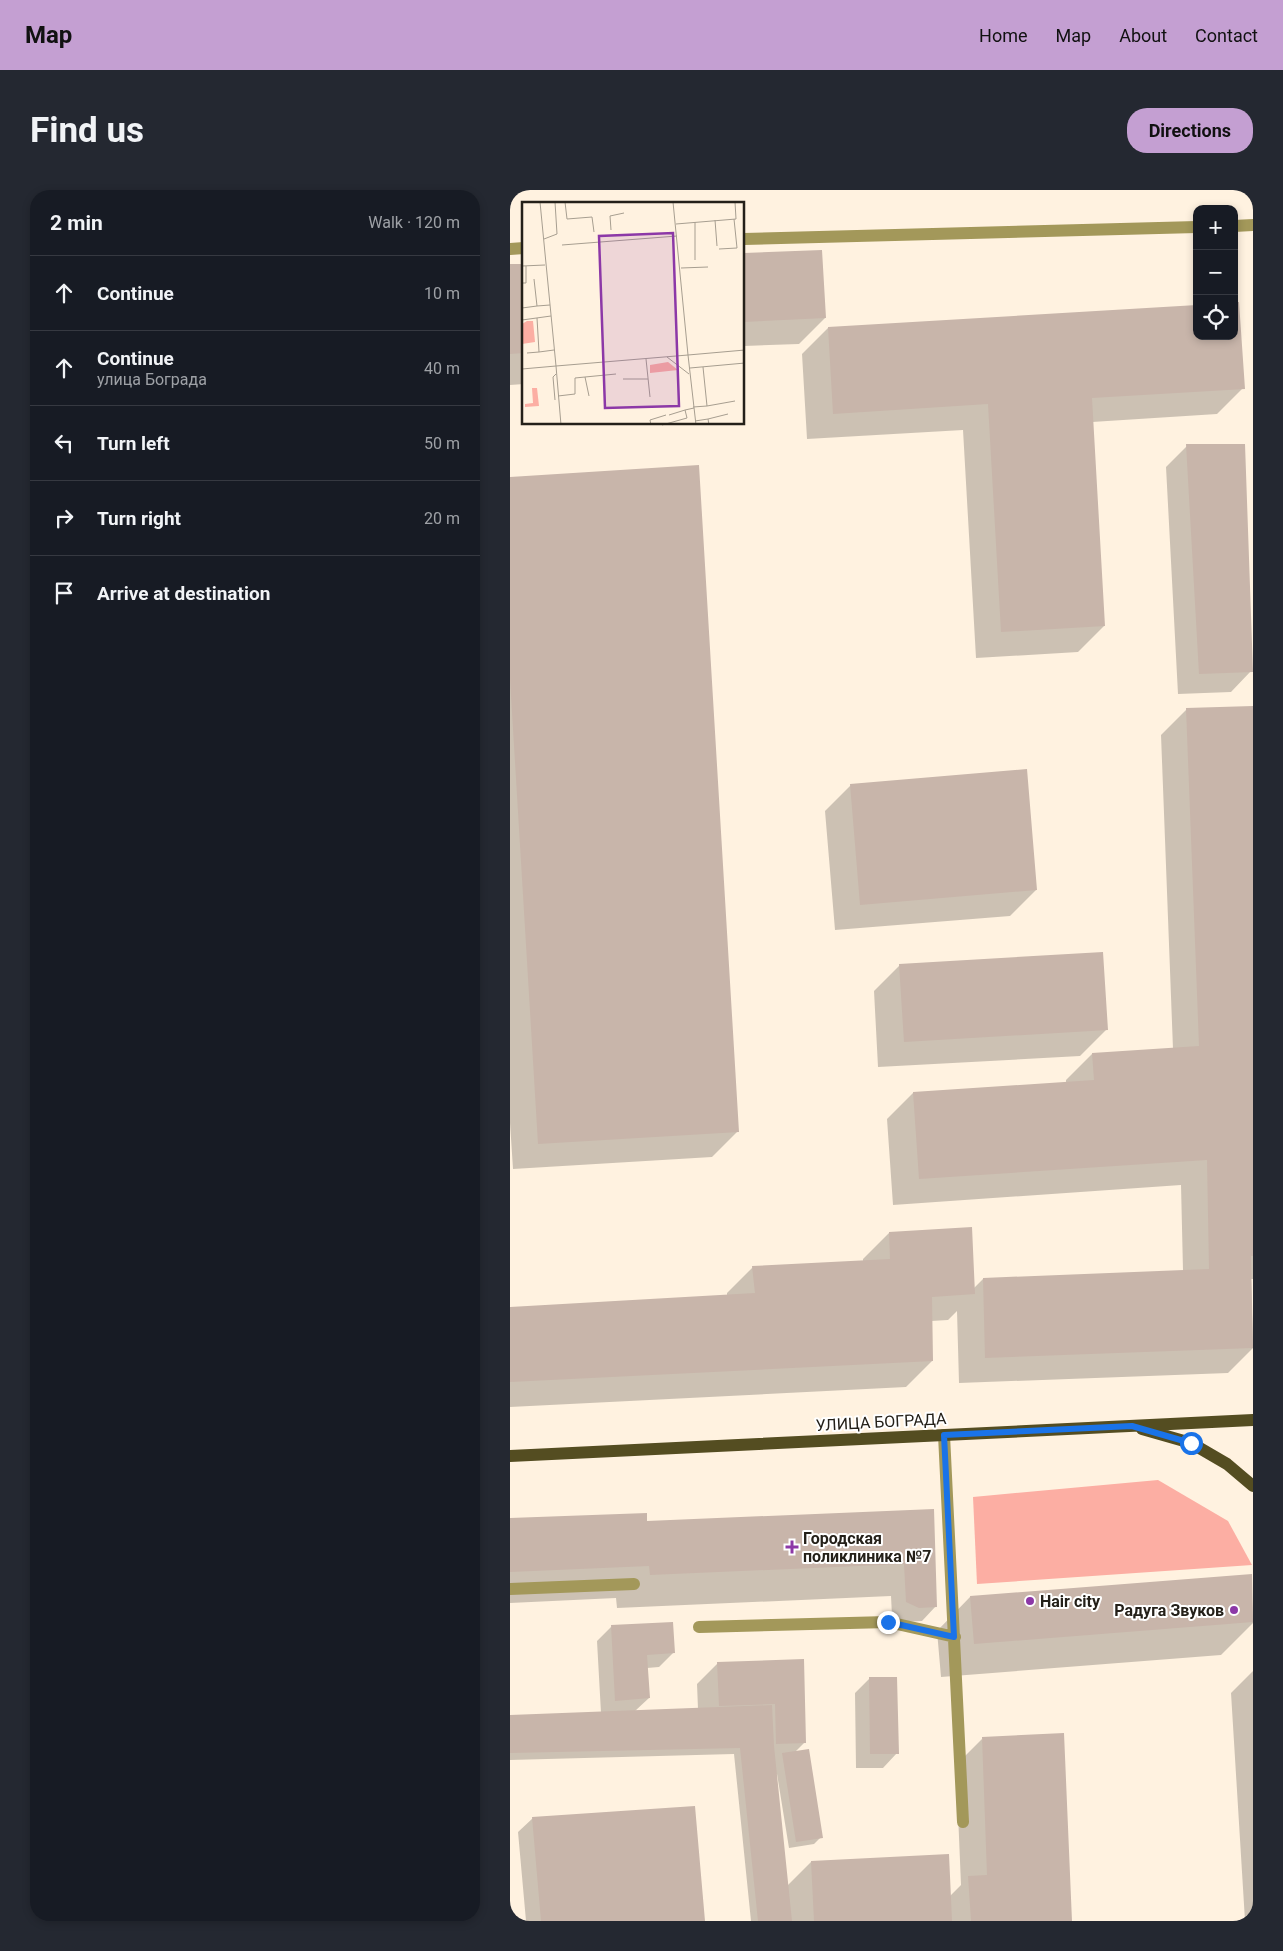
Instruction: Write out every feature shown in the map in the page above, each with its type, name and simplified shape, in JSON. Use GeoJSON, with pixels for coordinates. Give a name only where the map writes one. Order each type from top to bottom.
{"type":"FeatureCollection","features":[{"type":"Feature","properties":{"kind":"main road","name":"УЛИЦА БОГРАДА"},"geometry":{"type":"LineString","coordinates":[[510,1456],[1253,1420]]}},
{"type":"Feature","properties":{"kind":"main road"},"geometry":{"type":"LineString","coordinates":[[1132,1426],[1191,1443],[1228,1464],[1253,1486]]}},
{"type":"Feature","properties":{"kind":"lane"},"geometry":{"type":"LineString","coordinates":[[1238,226],[1253,224]]}},
{"type":"Feature","properties":{"kind":"lane"},"geometry":{"type":"LineString","coordinates":[[745,239],[1193,227]]}},
{"type":"Feature","properties":{"kind":"lane"},"geometry":{"type":"LineString","coordinates":[[944,1435],[963,1822]]}},
{"type":"Feature","properties":{"kind":"lane"},"geometry":{"type":"LineString","coordinates":[[510,1589],[634,1584]]}},
{"type":"Feature","properties":{"kind":"lane"},"geometry":{"type":"LineString","coordinates":[[698,1627],[888,1622],[954,1637]]}},
{"type":"Feature","properties":{"kind":"shaded area"},"geometry":{"type":"Polygon","coordinates":[[[1158,1480],[1228,1521],[1252,1565],[977,1584],[973,1497],[1158,1480]]]}},
{"type":"Feature","properties":{"kind":"building"},"geometry":{"type":"Polygon","coordinates":[[[822,250],[826,318],[745,322],[745,253],[822,250]]]}},
{"type":"Feature","properties":{"kind":"building"},"geometry":{"type":"Polygon","coordinates":[[[510,264],[522,264],[522,353],[510,354],[510,264]]]}},
{"type":"Feature","properties":{"kind":"building"},"geometry":{"type":"Polygon","coordinates":[[[1239,302],[1245,389],[1092,398],[1105,626],[1001,632],[988,404],[833,414],[828,327],[1193,305],[1193,340],[1238,340],[1239,302]]]}},
{"type":"Feature","properties":{"kind":"building"},"geometry":{"type":"Polygon","coordinates":[[[1186,444],[1245,444],[1253,672],[1199,674],[1186,444]]]}},
{"type":"Feature","properties":{"kind":"building"},"geometry":{"type":"Polygon","coordinates":[[[699,465],[739,1132],[538,1144],[510,679],[510,477],[699,465]]]}},
{"type":"Feature","properties":{"kind":"building"},"geometry":{"type":"Polygon","coordinates":[[[1253,706],[1253,1256],[1251,1256],[1253,1348],[985,1358],[983,1278],[1209,1269],[1207,1160],[919,1179],[913,1092],[1094,1080],[1092,1053],[1199,1046],[1186,708],[1253,706]]]}},
{"type":"Feature","properties":{"kind":"building"},"geometry":{"type":"Polygon","coordinates":[[[1027,769],[1037,890],[860,905],[850,784],[1027,769]]]}},
{"type":"Feature","properties":{"kind":"building"},"geometry":{"type":"Polygon","coordinates":[[[1103,952],[1108,1030],[904,1042],[899,964],[1103,952]]]}},
{"type":"Feature","properties":{"kind":"building"},"geometry":{"type":"Polygon","coordinates":[[[972,1227],[975,1294],[932,1297],[933,1361],[510,1382],[510,1307],[755,1293],[752,1266],[890,1259],[889,1232],[972,1227]]]}},
{"type":"Feature","properties":{"kind":"building"},"geometry":{"type":"Polygon","coordinates":[[[934,1509],[937,1607],[919,1608],[906,1602],[904,1564],[650,1575],[649,1566],[510,1572],[510,1518],[647,1513],[647,1521],[934,1509]]]}},
{"type":"Feature","properties":{"kind":"building"},"geometry":{"type":"Polygon","coordinates":[[[1252,1574],[1253,1622],[974,1644],[970,1596],[1252,1574]]]}},
{"type":"Feature","properties":{"kind":"building"},"geometry":{"type":"Polygon","coordinates":[[[673,1622],[675,1653],[647,1655],[650,1698],[615,1701],[611,1625],[673,1622]]]}},
{"type":"Feature","properties":{"kind":"building"},"geometry":{"type":"Polygon","coordinates":[[[804,1659],[806,1743],[776,1744],[775,1704],[719,1706],[717,1662],[804,1659]]]}},
{"type":"Feature","properties":{"kind":"building"},"geometry":{"type":"Polygon","coordinates":[[[869,1677],[897,1677],[899,1754],[870,1754],[869,1677]]]}},
{"type":"Feature","properties":{"kind":"building"},"geometry":{"type":"Polygon","coordinates":[[[772,1705],[774,1746],[792,1921],[758,1921],[740,1748],[510,1753],[510,1715],[772,1705]]]}},
{"type":"Feature","properties":{"kind":"building"},"geometry":{"type":"Polygon","coordinates":[[[1064,1733],[1072,1921],[971,1921],[968,1876],[987,1875],[982,1737],[1064,1733]]]}},
{"type":"Feature","properties":{"kind":"building"},"geometry":{"type":"Polygon","coordinates":[[[809,1749],[823,1838],[796,1842],[782,1753],[809,1749]]]}},
{"type":"Feature","properties":{"kind":"building"},"geometry":{"type":"Polygon","coordinates":[[[695,1806],[705,1921],[541,1921],[532,1817],[695,1806]]]}},
{"type":"Feature","properties":{"kind":"building"},"geometry":{"type":"Polygon","coordinates":[[[949,1854],[952,1921],[814,1921],[811,1861],[949,1854]]]}},
{"type":"Feature","properties":{"kind":"place","name":"Городская поликлиника №7"},"geometry":{"type":"Point","coordinates":[792,1547]}},
{"type":"Feature","properties":{"kind":"place","name":"Hair city"},"geometry":{"type":"Point","coordinates":[1030,1601]}},
{"type":"Feature","properties":{"kind":"place","name":"Радуга Звуков"},"geometry":{"type":"Point","coordinates":[1234,1610]}},
{"type":"Feature","properties":{"kind":"route"},"geometry":{"type":"LineString","coordinates":[[888,1622],[954,1637],[944,1435],[1132,1426],[1191,1443]]}}]}
